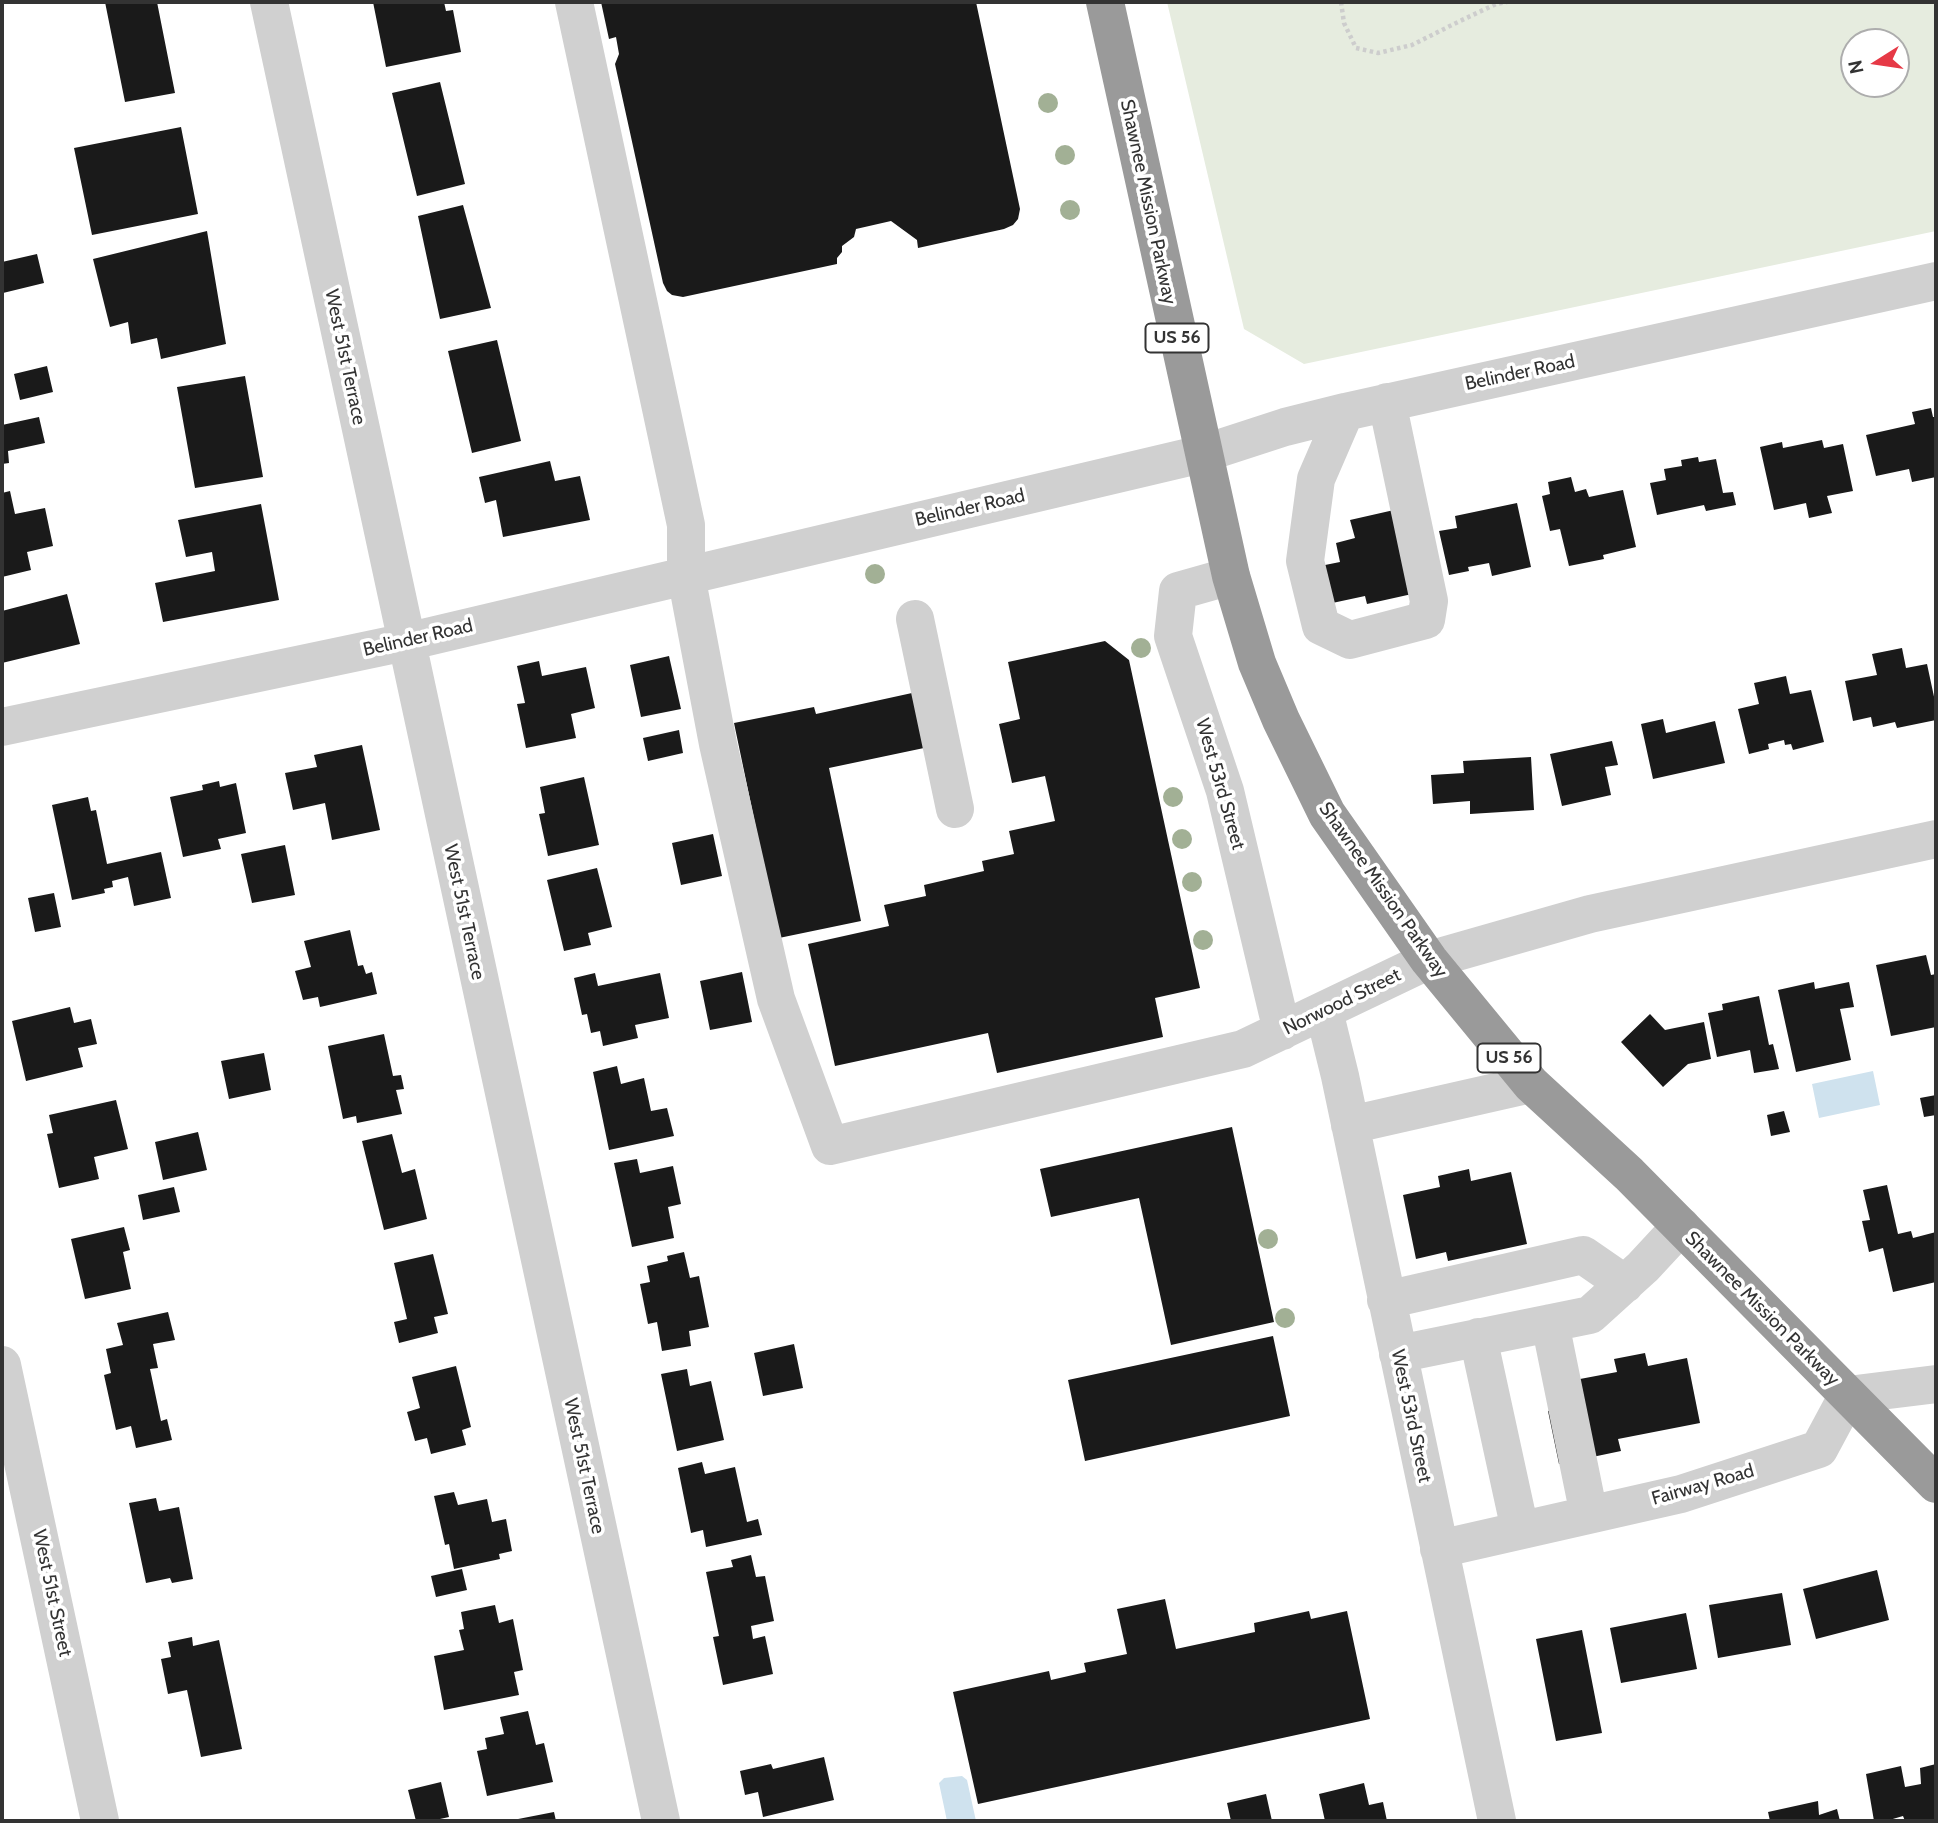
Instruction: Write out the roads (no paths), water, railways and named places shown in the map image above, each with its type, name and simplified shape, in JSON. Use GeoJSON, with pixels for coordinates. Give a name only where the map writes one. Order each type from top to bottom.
{"type":"FeatureCollection","features":[{"type":"Feature","properties":{"kind":"highway","name":"Shawnee Mission Parkway"},"geometry":{"type":"LineString","coordinates":[[1105,2],[1231,576],[1257,663],[1281,720],[1327,814],[1429,960],[1531,1084],[1681,1226],[1936,1484]]}},
{"type":"Feature","properties":{"kind":"street","name":"West 51st Terrace"},"geometry":{"type":"LineString","coordinates":[[269,2],[661,1821]]}},
{"type":"Feature","properties":{"kind":"street"},"geometry":{"type":"LineString","coordinates":[[574,2],[686,525],[686,575]]}},
{"type":"Feature","properties":{"kind":"street","name":"Belinder Road"},"geometry":{"type":"LineString","coordinates":[[2,727],[406,642],[1202,453],[1285,427],[1387,402],[1936,281]]}},
{"type":"Feature","properties":{"kind":"street"},"geometry":{"type":"LineString","coordinates":[[1345,412],[1316,479],[1305,561],[1321,626],[1350,640],[1426,620],[1429,601],[1387,402]]}},
{"type":"Feature","properties":{"kind":"street","name":"Norwood Street"},"geometry":{"type":"LineString","coordinates":[[686,575],[719,744],[776,999],[830,1146],[1242,1049],[1429,960],[1590,914],[1936,839]]}},
{"type":"Feature","properties":{"kind":"street","name":"West 53rd Street"},"geometry":{"type":"LineString","coordinates":[[1231,576],[1178,591],[1173,636],[1225,791],[1282,1031]]}},
{"type":"Feature","properties":{"kind":"street"},"geometry":{"type":"LineString","coordinates":[[915,619],[955,809]]}},
{"type":"Feature","properties":{"kind":"street","name":"West 53rd Street"},"geometry":{"type":"LineString","coordinates":[[1324,1011],[1497,1821]]}},
{"type":"Feature","properties":{"kind":"street"},"geometry":{"type":"LineString","coordinates":[[1350,1125],[1531,1084]]}},
{"type":"Feature","properties":{"kind":"street"},"geometry":{"type":"LineString","coordinates":[[1398,1354],[1590,1315],[1625,1284],[1681,1226]]}},
{"type":"Feature","properties":{"kind":"street"},"geometry":{"type":"LineString","coordinates":[[1386,1300],[1583,1255],[1625,1284]]}},
{"type":"Feature","properties":{"kind":"street"},"geometry":{"type":"LineString","coordinates":[[1550,1323],[1589,1515]]}},
{"type":"Feature","properties":{"kind":"street"},"geometry":{"type":"LineString","coordinates":[[1478,1337],[1520,1530]]}},
{"type":"Feature","properties":{"kind":"street","name":"West 51st Street"},"geometry":{"type":"LineString","coordinates":[[2,1365],[100,1821]]}},
{"type":"Feature","properties":{"kind":"street"},"geometry":{"type":"LineString","coordinates":[[1848,1395],[1936,1384]]}},
{"type":"Feature","properties":{"kind":"street","name":"Fairway Road"},"geometry":{"type":"LineString","coordinates":[[1439,1549],[1681,1494],[1819,1450],[1848,1395]]}},
{"type":"Feature","properties":{"kind":"water"},"geometry":{"type":"Polygon","coordinates":[[[1873,1071],[1880,1105],[1819,1118],[1812,1084],[1873,1071]]]}},
{"type":"Feature","properties":{"kind":"water"},"geometry":{"type":"Polygon","coordinates":[[[962,1776],[967,1780],[976,1821],[947,1821],[939,1783],[944,1778],[962,1776]]]}}]}
